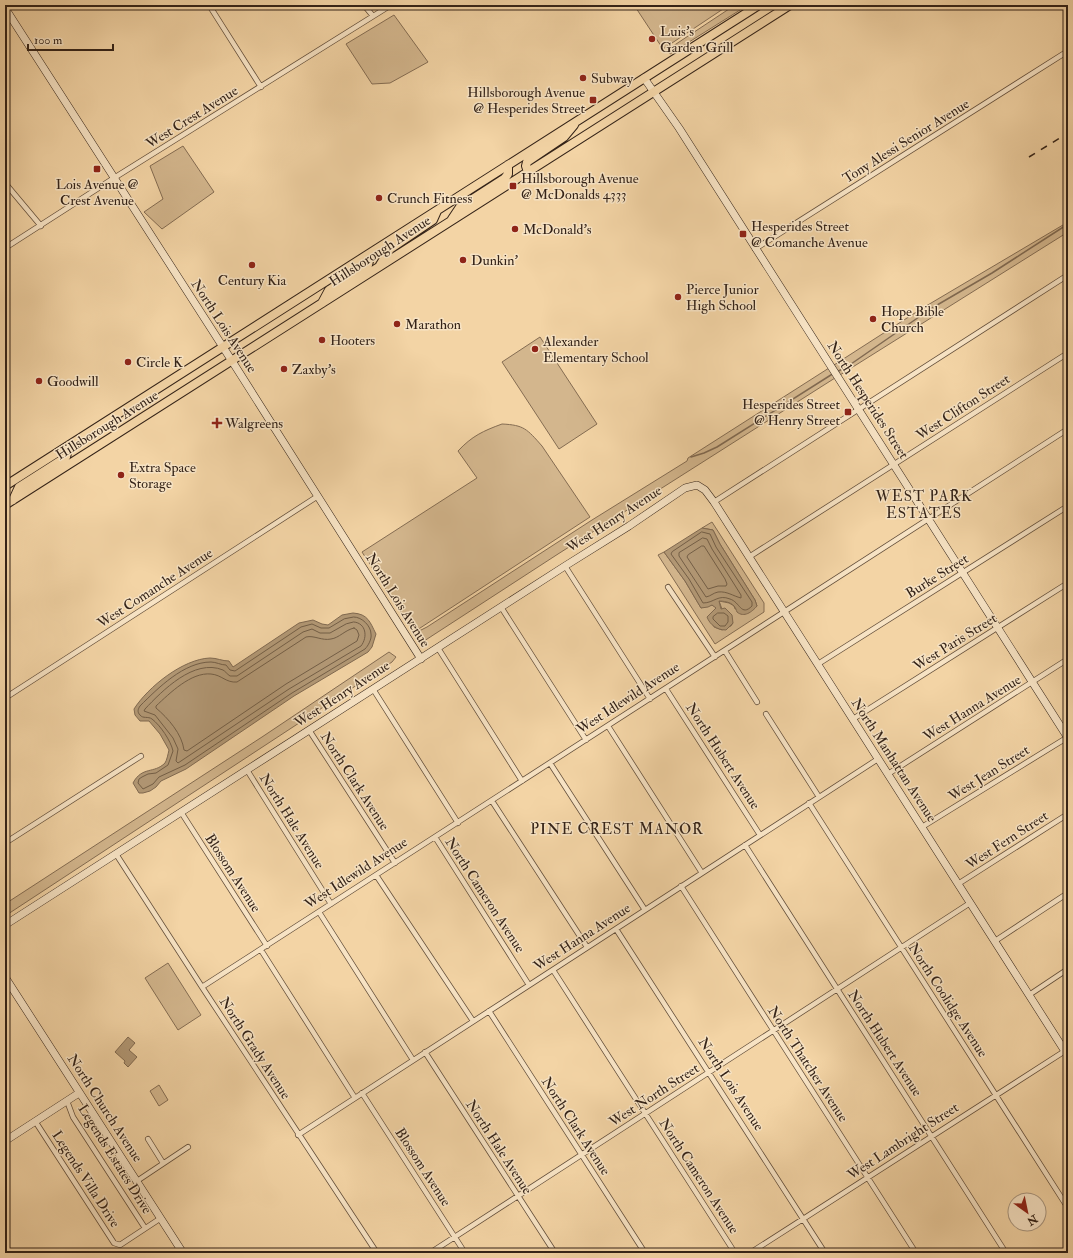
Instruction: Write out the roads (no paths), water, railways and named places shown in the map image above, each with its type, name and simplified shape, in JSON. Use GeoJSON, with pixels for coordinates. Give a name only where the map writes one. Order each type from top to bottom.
{"type":"FeatureCollection","features":[{"type":"Feature","properties":{"kind":"main road"},"geometry":{"type":"LineString","coordinates":[[5,486],[759,5]]}},
{"type":"Feature","properties":{"kind":"main road","name":"Hillsborough Avenue"},"geometry":{"type":"LineString","coordinates":[[9,503],[790,5]]}},
{"type":"Feature","properties":{"kind":"main road"},"geometry":{"type":"LineString","coordinates":[[528,172],[526,166],[527,162],[564,137],[577,121]]}},
{"type":"Feature","properties":{"kind":"main road"},"geometry":{"type":"LineString","coordinates":[[451,221],[460,207],[505,178],[508,174],[508,165]]}},
{"type":"Feature","properties":{"kind":"main road"},"geometry":{"type":"LineString","coordinates":[[379,267],[390,249],[433,220],[437,211]]}},
{"type":"Feature","properties":{"kind":"main road"},"geometry":{"type":"LineString","coordinates":[[322,304],[329,290],[368,265],[372,253]]}},
{"type":"Feature","properties":{"kind":"main road"},"geometry":{"type":"LineString","coordinates":[[9,503],[19,487],[66,458],[70,445]]}},
{"type":"Feature","properties":{"kind":"main road"},"geometry":{"type":"LineString","coordinates":[[5,491],[14,480]]}},
{"type":"Feature","properties":{"kind":"street"},"geometry":{"type":"LineString","coordinates":[[209,5],[261,87]]}},
{"type":"Feature","properties":{"kind":"street"},"geometry":{"type":"LineString","coordinates":[[364,5],[373,16]]}},
{"type":"Feature","properties":{"kind":"street","name":"West Crest Avenue"},"geometry":{"type":"LineString","coordinates":[[5,248],[391,5]]}},
{"type":"Feature","properties":{"kind":"street","name":"North Lois Avenue"},"geometry":{"type":"LineString","coordinates":[[5,8],[232,361],[421,659]]}},
{"type":"Feature","properties":{"kind":"street","name":"Tony Alessi Senior Avenue"},"geometry":{"type":"LineString","coordinates":[[755,249],[1068,51]]}},
{"type":"Feature","properties":{"kind":"street","name":"North Hesperides Street"},"geometry":{"type":"LineString","coordinates":[[644,78],[679,128],[1068,737]]}},
{"type":"Feature","properties":{"kind":"street"},"geometry":{"type":"LineString","coordinates":[[5,183],[41,226]]}},
{"type":"Feature","properties":{"kind":"street"},"geometry":{"type":"LineString","coordinates":[[714,502],[1068,275]]}},
{"type":"Feature","properties":{"kind":"street","name":"West Clifton Street"},"geometry":{"type":"LineString","coordinates":[[749,557],[1068,353]]}},
{"type":"Feature","properties":{"kind":"street","name":"West Idlewild Avenue"},"geometry":{"type":"LineString","coordinates":[[202,987],[1068,429]]}},
{"type":"Feature","properties":{"kind":"street","name":"North Manhattan Avenue"},"geometry":{"type":"LineString","coordinates":[[693,486],[697,485],[705,490],[714,502],[1067,1052]]}},
{"type":"Feature","properties":{"kind":"street","name":"West Henry Avenue"},"geometry":{"type":"LineString","coordinates":[[5,925],[629,526],[685,488],[693,486]]}},
{"type":"Feature","properties":{"kind":"street","name":"West Comanche Avenue"},"geometry":{"type":"LineString","coordinates":[[5,698],[318,496]]}},
{"type":"Feature","properties":{"kind":"street","name":"Burke Street"},"geometry":{"type":"LineString","coordinates":[[818,664],[1068,506]]}},
{"type":"Feature","properties":{"kind":"street"},"geometry":{"type":"LineString","coordinates":[[565,566],[650,699]]}},
{"type":"Feature","properties":{"kind":"street","name":"West Paris Street"},"geometry":{"type":"LineString","coordinates":[[853,719],[1068,582]]}},
{"type":"Feature","properties":{"kind":"street"},"geometry":{"type":"LineString","coordinates":[[668,587],[716,657]]}},
{"type":"Feature","properties":{"kind":"street"},"geometry":{"type":"LineString","coordinates":[[501,607],[586,740]]}},
{"type":"Feature","properties":{"kind":"street","name":"North Lois Avenue"},"geometry":{"type":"LineString","coordinates":[[438,648],[522,781]]}},
{"type":"Feature","properties":{"kind":"street"},"geometry":{"type":"LineString","coordinates":[[725,651],[758,702]]}},
{"type":"Feature","properties":{"kind":"street","name":"West Hanna Avenue"},"geometry":{"type":"LineString","coordinates":[[888,774],[1068,659]]}},
{"type":"Feature","properties":{"kind":"street","name":"North Cameron Avenue"},"geometry":{"type":"LineString","coordinates":[[373,689],[458,823]]}},
{"type":"Feature","properties":{"kind":"street","name":"North Hubert Avenue"},"geometry":{"type":"LineString","coordinates":[[666,689],[760,835]]}},
{"type":"Feature","properties":{"kind":"street"},"geometry":{"type":"LineString","coordinates":[[766,714],[819,797]]}},
{"type":"Feature","properties":{"kind":"street"},"geometry":{"type":"LineString","coordinates":[[608,726],[702,873]]}},
{"type":"Feature","properties":{"kind":"street","name":"North Clark Avenue"},"geometry":{"type":"LineString","coordinates":[[309,730],[395,863]]}},
{"type":"Feature","properties":{"kind":"street","name":"West Jean Street"},"geometry":{"type":"LineString","coordinates":[[922,827],[1068,737]]}},
{"type":"Feature","properties":{"kind":"street"},"geometry":{"type":"LineString","coordinates":[[5,843],[141,756]]}},
{"type":"Feature","properties":{"kind":"street","name":"West Hanna Avenue"},"geometry":{"type":"LineString","coordinates":[[298,1135],[878,759]]}},
{"type":"Feature","properties":{"kind":"street"},"geometry":{"type":"LineString","coordinates":[[550,763],[645,910]]}},
{"type":"Feature","properties":{"kind":"street","name":"North Hale Avenue"},"geometry":{"type":"LineString","coordinates":[[247,770],[331,904]]}},
{"type":"Feature","properties":{"kind":"street"},"geometry":{"type":"LineString","coordinates":[[492,801],[587,947]]}},
{"type":"Feature","properties":{"kind":"street","name":"North Coolidge Avenue"},"geometry":{"type":"LineString","coordinates":[[809,803],[1068,1208]]}},
{"type":"Feature","properties":{"kind":"street","name":"Blossom Avenue"},"geometry":{"type":"LineString","coordinates":[[181,812],[267,946]]}},
{"type":"Feature","properties":{"kind":"street","name":"West Fern Street"},"geometry":{"type":"LineString","coordinates":[[958,884],[1068,814]]}},
{"type":"Feature","properties":{"kind":"street","name":"North Cameron Avenue"},"geometry":{"type":"LineString","coordinates":[[435,837],[529,985]]}},
{"type":"Feature","properties":{"kind":"street","name":"North Hubert Avenue"},"geometry":{"type":"LineString","coordinates":[[745,845],[1006,1253]]}},
{"type":"Feature","properties":{"kind":"street","name":"North Grady Avenue"},"geometry":{"type":"LineString","coordinates":[[116,854],[298,1135],[377,1253]]}},
{"type":"Feature","properties":{"kind":"street"},"geometry":{"type":"LineString","coordinates":[[376,875],[473,1022]]}},
{"type":"Feature","properties":{"kind":"street","name":"North Thatcher Avenue"},"geometry":{"type":"LineString","coordinates":[[681,886],[916,1253]]}},
{"type":"Feature","properties":{"kind":"street"},"geometry":{"type":"LineString","coordinates":[[995,941],[1068,893]]}},
{"type":"Feature","properties":{"kind":"street","name":"West North Street"},"geometry":{"type":"LineString","coordinates":[[430,1253],[970,903]]}},
{"type":"Feature","properties":{"kind":"street"},"geometry":{"type":"LineString","coordinates":[[319,912],[413,1060]]}},
{"type":"Feature","properties":{"kind":"street","name":"North Lois Avenue"},"geometry":{"type":"LineString","coordinates":[[616,928],[825,1253]]}},
{"type":"Feature","properties":{"kind":"street"},"geometry":{"type":"LineString","coordinates":[[261,950],[355,1098]]}},
{"type":"Feature","properties":{"kind":"street"},"geometry":{"type":"LineString","coordinates":[[1029,994],[1068,969]]}},
{"type":"Feature","properties":{"kind":"street","name":"North Cameron Avenue"},"geometry":{"type":"LineString","coordinates":[[553,970],[735,1253]]}},
{"type":"Feature","properties":{"kind":"street","name":"North Church Avenue"},"geometry":{"type":"LineString","coordinates":[[5,977],[183,1253]]}},
{"type":"Feature","properties":{"kind":"street","name":"North Clark Avenue"},"geometry":{"type":"LineString","coordinates":[[489,1011],[645,1253]]}},
{"type":"Feature","properties":{"kind":"street","name":"North Hale Avenue"},"geometry":{"type":"LineString","coordinates":[[425,1052],[555,1253]]}},
{"type":"Feature","properties":{"kind":"street","name":"West Lambright Street"},"geometry":{"type":"LineString","coordinates":[[750,1253],[996,1095],[1067,1052]]}},
{"type":"Feature","properties":{"kind":"street"},"geometry":{"type":"LineString","coordinates":[[5,1141],[79,1093]]}},
{"type":"Feature","properties":{"kind":"street","name":"Blossom Avenue"},"geometry":{"type":"LineString","coordinates":[[362,1093],[465,1253]]}},
{"type":"Feature","properties":{"kind":"street","name":"Legends Estates Drive"},"geometry":{"type":"LineString","coordinates":[[67,1101],[73,1117],[145,1228]]}},
{"type":"Feature","properties":{"kind":"street","name":"Legends Villa Drive"},"geometry":{"type":"LineString","coordinates":[[35,1121],[114,1243],[120,1245],[161,1218]]}},
{"type":"Feature","properties":{"kind":"street"},"geometry":{"type":"LineString","coordinates":[[148,1139],[163,1164]]}},
{"type":"Feature","properties":{"kind":"street"},"geometry":{"type":"LineString","coordinates":[[137,1181],[188,1147]]}},
{"type":"Feature","properties":{"kind":"street"},"geometry":{"type":"LineString","coordinates":[[1063,1253],[1068,1250]]}},
{"type":"Feature","properties":{"kind":"water"},"geometry":{"type":"Polygon","coordinates":[[[702,528],[713,530],[720,544],[755,600],[757,606],[750,612],[740,614],[731,604],[719,601],[721,609],[725,608],[732,615],[733,623],[726,630],[717,628],[710,622],[707,617],[716,608],[712,605],[701,608],[685,581],[664,552],[702,528]]]}},
{"type":"Feature","properties":{"kind":"water"},"geometry":{"type":"Polygon","coordinates":[[[353,613],[362,615],[368,619],[376,634],[372,647],[368,652],[294,696],[186,769],[161,781],[150,791],[139,793],[133,783],[140,774],[157,768],[165,763],[169,750],[160,734],[149,721],[140,721],[135,715],[134,709],[157,683],[189,663],[200,660],[215,658],[229,661],[233,667],[299,623],[313,620],[328,625],[342,615],[353,613]]]}},
{"type":"Feature","properties":{"kind":"water"},"geometry":{"type":"Polygon","coordinates":[[[128,1037],[135,1043],[129,1050],[137,1057],[128,1067],[124,1063],[125,1061],[115,1052],[128,1037]]]}},
{"type":"Feature","properties":{"kind":"waterway"},"geometry":{"type":"LineString","coordinates":[[837,372],[932,308],[992,273],[1068,224]]}},
{"type":"Feature","properties":{"kind":"waterway"},"geometry":{"type":"LineString","coordinates":[[691,457],[717,447],[834,373]]}},
{"type":"Feature","properties":{"kind":"railway"},"geometry":{"type":"LineString","coordinates":[[1029,157],[1068,133]]}},
{"type":"Feature","properties":{"kind":"place","name":"Luis's Garden Grill"},"geometry":{"type":"Point","coordinates":[652,39]}},
{"type":"Feature","properties":{"kind":"place","name":"Subway"},"geometry":{"type":"Point","coordinates":[583,78]}},
{"type":"Feature","properties":{"kind":"place","name":"Hillsborough Avenue @ Hesperides Street"},"geometry":{"type":"Point","coordinates":[593,100]}},
{"type":"Feature","properties":{"kind":"place","name":"Lois Avenue @ Crest Avenue"},"geometry":{"type":"Point","coordinates":[97,169]}},
{"type":"Feature","properties":{"kind":"place","name":"Hillsborough Avenue @ McDonalds 4333"},"geometry":{"type":"Point","coordinates":[513,186]}},
{"type":"Feature","properties":{"kind":"place","name":"Crunch Fitness"},"geometry":{"type":"Point","coordinates":[379,198]}},
{"type":"Feature","properties":{"kind":"place","name":"McDonald's"},"geometry":{"type":"Point","coordinates":[515,229]}},
{"type":"Feature","properties":{"kind":"place","name":"Hesperides Street @ Comanche Avenue"},"geometry":{"type":"Point","coordinates":[743,234]}},
{"type":"Feature","properties":{"kind":"place","name":"Dunkin'"},"geometry":{"type":"Point","coordinates":[463,260]}},
{"type":"Feature","properties":{"kind":"place","name":"Century Kia"},"geometry":{"type":"Point","coordinates":[252,265]}},
{"type":"Feature","properties":{"kind":"place","name":"Pierce Junior High School"},"geometry":{"type":"Point","coordinates":[678,297]}},
{"type":"Feature","properties":{"kind":"place","name":"Hope Bible Church"},"geometry":{"type":"Point","coordinates":[873,319]}},
{"type":"Feature","properties":{"kind":"place","name":"Marathon"},"geometry":{"type":"Point","coordinates":[397,324]}},
{"type":"Feature","properties":{"kind":"place","name":"Hooters"},"geometry":{"type":"Point","coordinates":[322,340]}},
{"type":"Feature","properties":{"kind":"place","name":"Alexander Elementary School"},"geometry":{"type":"Point","coordinates":[535,349]}},
{"type":"Feature","properties":{"kind":"place","name":"Circle K"},"geometry":{"type":"Point","coordinates":[128,362]}},
{"type":"Feature","properties":{"kind":"place","name":"Zaxby's"},"geometry":{"type":"Point","coordinates":[284,369]}},
{"type":"Feature","properties":{"kind":"place","name":"Goodwill"},"geometry":{"type":"Point","coordinates":[39,381]}},
{"type":"Feature","properties":{"kind":"place","name":"Hesperides Street @ Henry Street"},"geometry":{"type":"Point","coordinates":[848,412]}},
{"type":"Feature","properties":{"kind":"place","name":"Walgreens"},"geometry":{"type":"Point","coordinates":[217,423]}},
{"type":"Feature","properties":{"kind":"place","name":"Extra Space Storage"},"geometry":{"type":"Point","coordinates":[121,475]}},
{"type":"Feature","properties":{"kind":"district","name":"WEST PARK ESTATES"},"geometry":{"type":"Point","coordinates":[924,504]}},
{"type":"Feature","properties":{"kind":"district","name":"PINE CREST MANOR"},"geometry":{"type":"Point","coordinates":[617,829]}}]}
